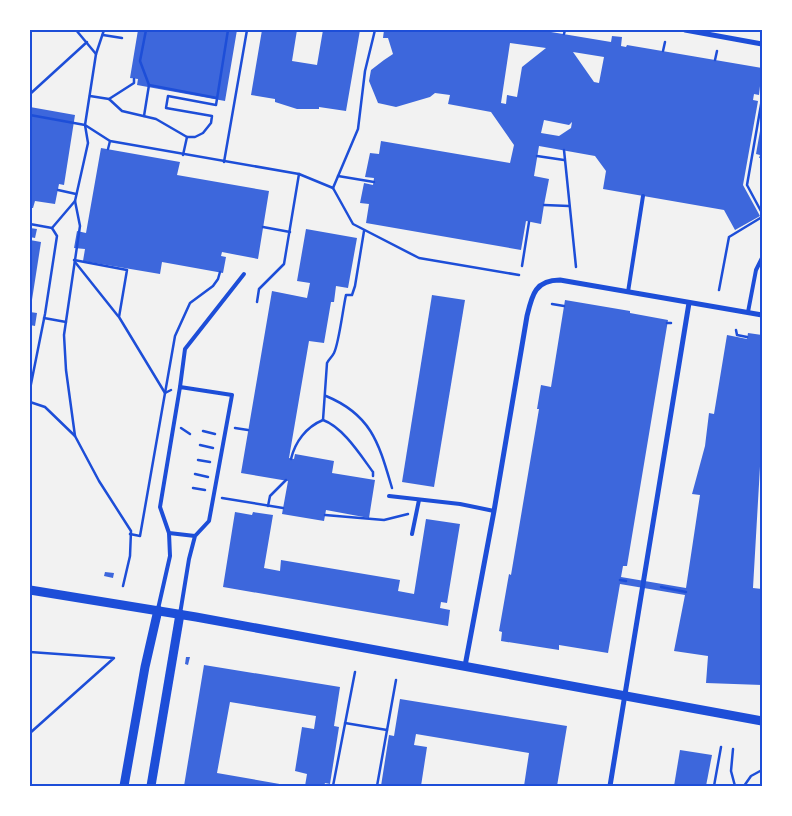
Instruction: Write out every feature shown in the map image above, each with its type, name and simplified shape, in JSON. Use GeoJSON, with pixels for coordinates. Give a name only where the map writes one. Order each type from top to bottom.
{"type":"FeatureCollection","features":[{"type":"Feature","properties":{"kind":"street"},"geometry":{"type":"LineString","coordinates":[[685,30],[762,44]]}},
{"type":"Feature","properties":{"kind":"street"},"geometry":{"type":"LineString","coordinates":[[465,666],[530,303],[534,292],[539,286],[551,280],[560,280],[762,314]]}},
{"type":"Feature","properties":{"kind":"street"},"geometry":{"type":"LineString","coordinates":[[610,786],[689,303]]}},
{"type":"Feature","properties":{"kind":"street"},"geometry":{"type":"LineString","coordinates":[[30,590],[158,610],[762,721]]}},
{"type":"Feature","properties":{"kind":"street"},"geometry":{"type":"LineString","coordinates":[[124,786],[145,667],[158,610]]}},
{"type":"Feature","properties":{"kind":"street"},"geometry":{"type":"LineString","coordinates":[[151,786],[180,614]]}},
{"type":"Feature","properties":{"kind":"lane"},"geometry":{"type":"LineString","coordinates":[[628,292],[643,196]]}},
{"type":"Feature","properties":{"kind":"lane"},"geometry":{"type":"LineString","coordinates":[[748,312],[756,270],[762,258]]}},
{"type":"Feature","properties":{"kind":"lane"},"geometry":{"type":"LineString","coordinates":[[158,610],[170,556],[169,533],[160,507],[185,349],[244,274]]}},
{"type":"Feature","properties":{"kind":"lane"},"geometry":{"type":"LineString","coordinates":[[180,386],[232,395],[208,520],[195,536],[189,559],[180,614]]}},
{"type":"Feature","properties":{"kind":"lane"},"geometry":{"type":"LineString","coordinates":[[392,496],[494,510]]}},
{"type":"Feature","properties":{"kind":"lane"},"geometry":{"type":"LineString","coordinates":[[412,534],[419,500]]}},
{"type":"Feature","properties":{"kind":"lane"},"geometry":{"type":"LineString","coordinates":[[169,533],[195,536]]}},
{"type":"Feature","properties":{"kind":"path"},"geometry":{"type":"LineString","coordinates":[[76,30],[96,54]]}},
{"type":"Feature","properties":{"kind":"path"},"geometry":{"type":"LineString","coordinates":[[75,436],[66,370],[64,335],[80,226],[75,201],[88,143],[85,125],[96,54],[104,30]]}},
{"type":"Feature","properties":{"kind":"path"},"geometry":{"type":"LineString","coordinates":[[144,116],[149,85],[140,60],[146,30]]}},
{"type":"Feature","properties":{"kind":"path"},"geometry":{"type":"LineString","coordinates":[[90,96],[109,99],[122,111],[156,119],[187,138],[195,137],[203,132],[211,123],[212,116],[166,108],[168,96],[216,105],[228,30]]}},
{"type":"Feature","properties":{"kind":"path"},"geometry":{"type":"LineString","coordinates":[[224,162],[247,30]]}},
{"type":"Feature","properties":{"kind":"path"},"geometry":{"type":"LineString","coordinates":[[333,188],[358,129],[365,71],[375,30]]}},
{"type":"Feature","properties":{"kind":"path"},"geometry":{"type":"LineString","coordinates":[[564,34],[565,30]]}},
{"type":"Feature","properties":{"kind":"path"},"geometry":{"type":"LineString","coordinates":[[103,35],[122,38]]}},
{"type":"Feature","properties":{"kind":"path"},"geometry":{"type":"LineString","coordinates":[[30,94],[87,42]]}},
{"type":"Feature","properties":{"kind":"path"},"geometry":{"type":"LineString","coordinates":[[663,51],[665,42]]}},
{"type":"Feature","properties":{"kind":"path"},"geometry":{"type":"LineString","coordinates":[[716,60],[717,51]]}},
{"type":"Feature","properties":{"kind":"path"},"geometry":{"type":"LineString","coordinates":[[109,99],[134,83],[134,79]]}},
{"type":"Feature","properties":{"kind":"path"},"geometry":{"type":"LineString","coordinates":[[149,85],[217,98]]}},
{"type":"Feature","properties":{"kind":"path"},"geometry":{"type":"LineString","coordinates":[[762,99],[747,185],[762,213]]}},
{"type":"Feature","properties":{"kind":"path"},"geometry":{"type":"LineString","coordinates":[[30,115],[85,125],[110,141],[299,174],[333,188],[353,224],[419,258],[519,275]]}},
{"type":"Feature","properties":{"kind":"path"},"geometry":{"type":"LineString","coordinates":[[183,155],[187,138]]}},
{"type":"Feature","properties":{"kind":"path"},"geometry":{"type":"LineString","coordinates":[[108,149],[110,141]]}},
{"type":"Feature","properties":{"kind":"path"},"geometry":{"type":"LineString","coordinates":[[564,150],[576,266]]}},
{"type":"Feature","properties":{"kind":"path"},"geometry":{"type":"LineString","coordinates":[[537,156],[564,160]]}},
{"type":"Feature","properties":{"kind":"path"},"geometry":{"type":"LineString","coordinates":[[257,302],[260,289],[284,264],[299,174]]}},
{"type":"Feature","properties":{"kind":"path"},"geometry":{"type":"LineString","coordinates":[[338,176],[374,182]]}},
{"type":"Feature","properties":{"kind":"path"},"geometry":{"type":"LineString","coordinates":[[58,190],[76,194]]}},
{"type":"Feature","properties":{"kind":"path"},"geometry":{"type":"LineString","coordinates":[[52,228],[75,201]]}},
{"type":"Feature","properties":{"kind":"path"},"geometry":{"type":"LineString","coordinates":[[544,205],[569,206]]}},
{"type":"Feature","properties":{"kind":"path"},"geometry":{"type":"LineString","coordinates":[[719,290],[729,237],[762,218]]}},
{"type":"Feature","properties":{"kind":"path"},"geometry":{"type":"LineString","coordinates":[[522,266],[529,222]]}},
{"type":"Feature","properties":{"kind":"path"},"geometry":{"type":"LineString","coordinates":[[30,224],[52,228],[57,236],[30,389]]}},
{"type":"Feature","properties":{"kind":"path"},"geometry":{"type":"LineString","coordinates":[[263,227],[290,232]]}},
{"type":"Feature","properties":{"kind":"path"},"geometry":{"type":"LineString","coordinates":[[323,420],[327,363],[333,354],[346,295],[352,295],[355,286],[364,230]]}},
{"type":"Feature","properties":{"kind":"path"},"geometry":{"type":"LineString","coordinates":[[74,260],[127,269],[119,317]]}},
{"type":"Feature","properties":{"kind":"path"},"geometry":{"type":"LineString","coordinates":[[74,260],[119,317],[165,393]]}},
{"type":"Feature","properties":{"kind":"path"},"geometry":{"type":"LineString","coordinates":[[130,534],[140,536],[175,336],[190,303],[212,286],[218,279],[220,272]]}},
{"type":"Feature","properties":{"kind":"path"},"geometry":{"type":"LineString","coordinates":[[552,304],[564,306]]}},
{"type":"Feature","properties":{"kind":"path"},"geometry":{"type":"LineString","coordinates":[[44,318],[66,322]]}},
{"type":"Feature","properties":{"kind":"path"},"geometry":{"type":"LineString","coordinates":[[736,330],[737,335],[747,337]]}},
{"type":"Feature","properties":{"kind":"path"},"geometry":{"type":"LineString","coordinates":[[165,393],[180,386]]}},
{"type":"Feature","properties":{"kind":"path"},"geometry":{"type":"LineString","coordinates":[[325,396],[351,411],[373,433],[392,496]]}},
{"type":"Feature","properties":{"kind":"path"},"geometry":{"type":"LineString","coordinates":[[30,402],[45,407],[75,436],[99,481],[131,530],[130,556],[123,586]]}},
{"type":"Feature","properties":{"kind":"path"},"geometry":{"type":"LineString","coordinates":[[291,459],[293,449],[298,440],[313,425],[323,420],[335,427],[355,448],[373,472],[373,476]]}},
{"type":"Feature","properties":{"kind":"path"},"geometry":{"type":"LineString","coordinates":[[180,427],[190,434]]}},
{"type":"Feature","properties":{"kind":"path"},"geometry":{"type":"LineString","coordinates":[[235,428],[248,430]]}},
{"type":"Feature","properties":{"kind":"path"},"geometry":{"type":"LineString","coordinates":[[202,431],[215,434]]}},
{"type":"Feature","properties":{"kind":"path"},"geometry":{"type":"LineString","coordinates":[[200,445],[213,448]]}},
{"type":"Feature","properties":{"kind":"path"},"geometry":{"type":"LineString","coordinates":[[198,460],[210,462]]}},
{"type":"Feature","properties":{"kind":"path"},"geometry":{"type":"LineString","coordinates":[[195,474],[208,476]]}},
{"type":"Feature","properties":{"kind":"path"},"geometry":{"type":"LineString","coordinates":[[268,506],[270,496],[286,480]]}},
{"type":"Feature","properties":{"kind":"path"},"geometry":{"type":"LineString","coordinates":[[193,488],[205,490]]}},
{"type":"Feature","properties":{"kind":"path"},"geometry":{"type":"LineString","coordinates":[[213,496],[283,508]]}},
{"type":"Feature","properties":{"kind":"path"},"geometry":{"type":"LineString","coordinates":[[326,515],[384,520],[417,512]]}},
{"type":"Feature","properties":{"kind":"path"},"geometry":{"type":"LineString","coordinates":[[620,580],[626,581]]}},
{"type":"Feature","properties":{"kind":"path"},"geometry":{"type":"LineString","coordinates":[[661,588],[686,592]]}},
{"type":"Feature","properties":{"kind":"path"},"geometry":{"type":"LineString","coordinates":[[30,652],[114,658],[30,733]]}},
{"type":"Feature","properties":{"kind":"path"},"geometry":{"type":"LineString","coordinates":[[333,786],[355,672]]}},
{"type":"Feature","properties":{"kind":"path"},"geometry":{"type":"LineString","coordinates":[[378,786],[396,680]]}},
{"type":"Feature","properties":{"kind":"path"},"geometry":{"type":"LineString","coordinates":[[345,723],[387,730]]}},
{"type":"Feature","properties":{"kind":"path"},"geometry":{"type":"LineString","coordinates":[[714,786],[721,747]]}},
{"type":"Feature","properties":{"kind":"path"},"geometry":{"type":"LineString","coordinates":[[733,750],[731,771],[735,786]]}},
{"type":"Feature","properties":{"kind":"path"},"geometry":{"type":"LineString","coordinates":[[744,786],[751,776],[762,770]]}},
{"type":"Feature","properties":{"kind":"path"},"geometry":{"type":"LineString","coordinates":[[761,786],[762,780]]}},
{"type":"Feature","properties":{"kind":"building"},"geometry":{"type":"Polygon","coordinates":[[[138,30],[237,30],[225,101],[137,85],[138,79],[130,78],[138,30]]]}},
{"type":"Feature","properties":{"kind":"building"},"geometry":{"type":"Polygon","coordinates":[[[262,30],[297,30],[292,61],[317,65],[323,30],[360,30],[346,111],[319,107],[319,109],[297,109],[275,102],[275,99],[251,95],[262,30]]]}},
{"type":"Feature","properties":{"kind":"building"},"geometry":{"type":"Polygon","coordinates":[[[384,30],[539,30],[611,42],[612,36],[622,37],[621,46],[626,47],[627,45],[762,68],[759,95],[754,94],[753,100],[758,101],[743,185],[760,216],[735,230],[724,210],[603,189],[606,171],[595,156],[539,146],[534,176],[549,179],[541,224],[526,221],[521,250],[366,223],[369,204],[360,203],[364,183],[373,185],[374,178],[365,177],[370,153],[379,154],[381,141],[510,163],[514,145],[491,112],[448,104],[450,95],[435,93],[430,97],[396,107],[378,103],[369,81],[371,70],[393,54],[388,38],[383,38],[384,30]],[[510,43],[501,103],[506,104],[507,95],[517,97],[522,67],[546,48],[510,43]],[[573,52],[594,82],[599,83],[604,57],[573,52]],[[544,120],[541,133],[559,136],[571,128],[572,122],[569,125],[544,120]]]}},
{"type":"Feature","properties":{"kind":"building"},"geometry":{"type":"Polygon","coordinates":[[[30,107],[75,115],[64,185],[59,184],[55,204],[35,201],[33,208],[30,208],[30,107]]]}},
{"type":"Feature","properties":{"kind":"building"},"geometry":{"type":"Polygon","coordinates":[[[760,131],[762,131],[762,158],[759,158],[760,155],[756,154],[760,131]]]}},
{"type":"Feature","properties":{"kind":"building"},"geometry":{"type":"Polygon","coordinates":[[[101,148],[180,162],[177,175],[269,191],[258,259],[222,252],[221,256],[226,257],[223,273],[162,262],[160,274],[83,261],[85,249],[74,248],[77,231],[86,233],[101,148]]]}},
{"type":"Feature","properties":{"kind":"building"},"geometry":{"type":"Polygon","coordinates":[[[30,228],[37,229],[35,238],[30,237],[30,228]]]}},
{"type":"Feature","properties":{"kind":"building"},"geometry":{"type":"Polygon","coordinates":[[[306,229],[357,238],[348,288],[336,286],[334,302],[331,302],[324,343],[309,341],[289,458],[294,459],[295,454],[334,461],[332,473],[375,480],[369,518],[326,510],[324,521],[282,514],[288,481],[241,473],[272,291],[307,298],[310,283],[297,281],[306,229]]]}},
{"type":"Feature","properties":{"kind":"building"},"geometry":{"type":"Polygon","coordinates":[[[30,240],[41,242],[31,306],[30,306],[30,240]]]}},
{"type":"Feature","properties":{"kind":"building"},"geometry":{"type":"Polygon","coordinates":[[[432,295],[465,300],[434,487],[402,482],[432,295]]]}},
{"type":"Feature","properties":{"kind":"building"},"geometry":{"type":"Polygon","coordinates":[[[565,300],[630,311],[630,313],[668,320],[627,566],[623,566],[621,577],[686,588],[700,495],[692,494],[705,446],[709,413],[714,414],[727,335],[747,339],[748,333],[762,335],[762,432],[753,588],[762,589],[762,685],[706,683],[708,656],[674,651],[685,595],[620,584],[608,653],[559,645],[559,650],[501,641],[502,632],[499,631],[509,574],[511,575],[539,409],[537,409],[541,385],[551,387],[565,300]]]}},
{"type":"Feature","properties":{"kind":"building"},"geometry":{"type":"Polygon","coordinates":[[[30,312],[37,313],[35,326],[30,325],[30,312]]]}},
{"type":"Feature","properties":{"kind":"building"},"geometry":{"type":"Polygon","coordinates":[[[235,512],[252,515],[253,512],[273,515],[264,568],[280,571],[281,560],[400,580],[398,591],[414,594],[426,519],[460,524],[447,603],[441,602],[440,608],[450,610],[448,626],[223,587],[235,512]]]}},
{"type":"Feature","properties":{"kind":"building"},"geometry":{"type":"Polygon","coordinates":[[[105,572],[114,573],[113,578],[104,576],[105,572]]]}},
{"type":"Feature","properties":{"kind":"building"},"geometry":{"type":"Polygon","coordinates":[[[186,657],[190,657],[188,665],[185,664],[186,657]]]}},
{"type":"Feature","properties":{"kind":"building"},"geometry":{"type":"Polygon","coordinates":[[[204,665],[340,687],[334,726],[339,727],[330,784],[325,783],[324,786],[305,786],[307,774],[295,771],[302,727],[314,729],[316,716],[230,702],[217,773],[291,786],[184,786],[204,665]]]}},
{"type":"Feature","properties":{"kind":"building"},"geometry":{"type":"Polygon","coordinates":[[[400,699],[567,726],[557,786],[524,786],[529,753],[416,734],[414,745],[427,747],[421,786],[381,786],[389,735],[394,736],[400,699]]]}},
{"type":"Feature","properties":{"kind":"building"},"geometry":{"type":"Polygon","coordinates":[[[680,750],[712,755],[706,786],[674,786],[680,750]]]}}]}
